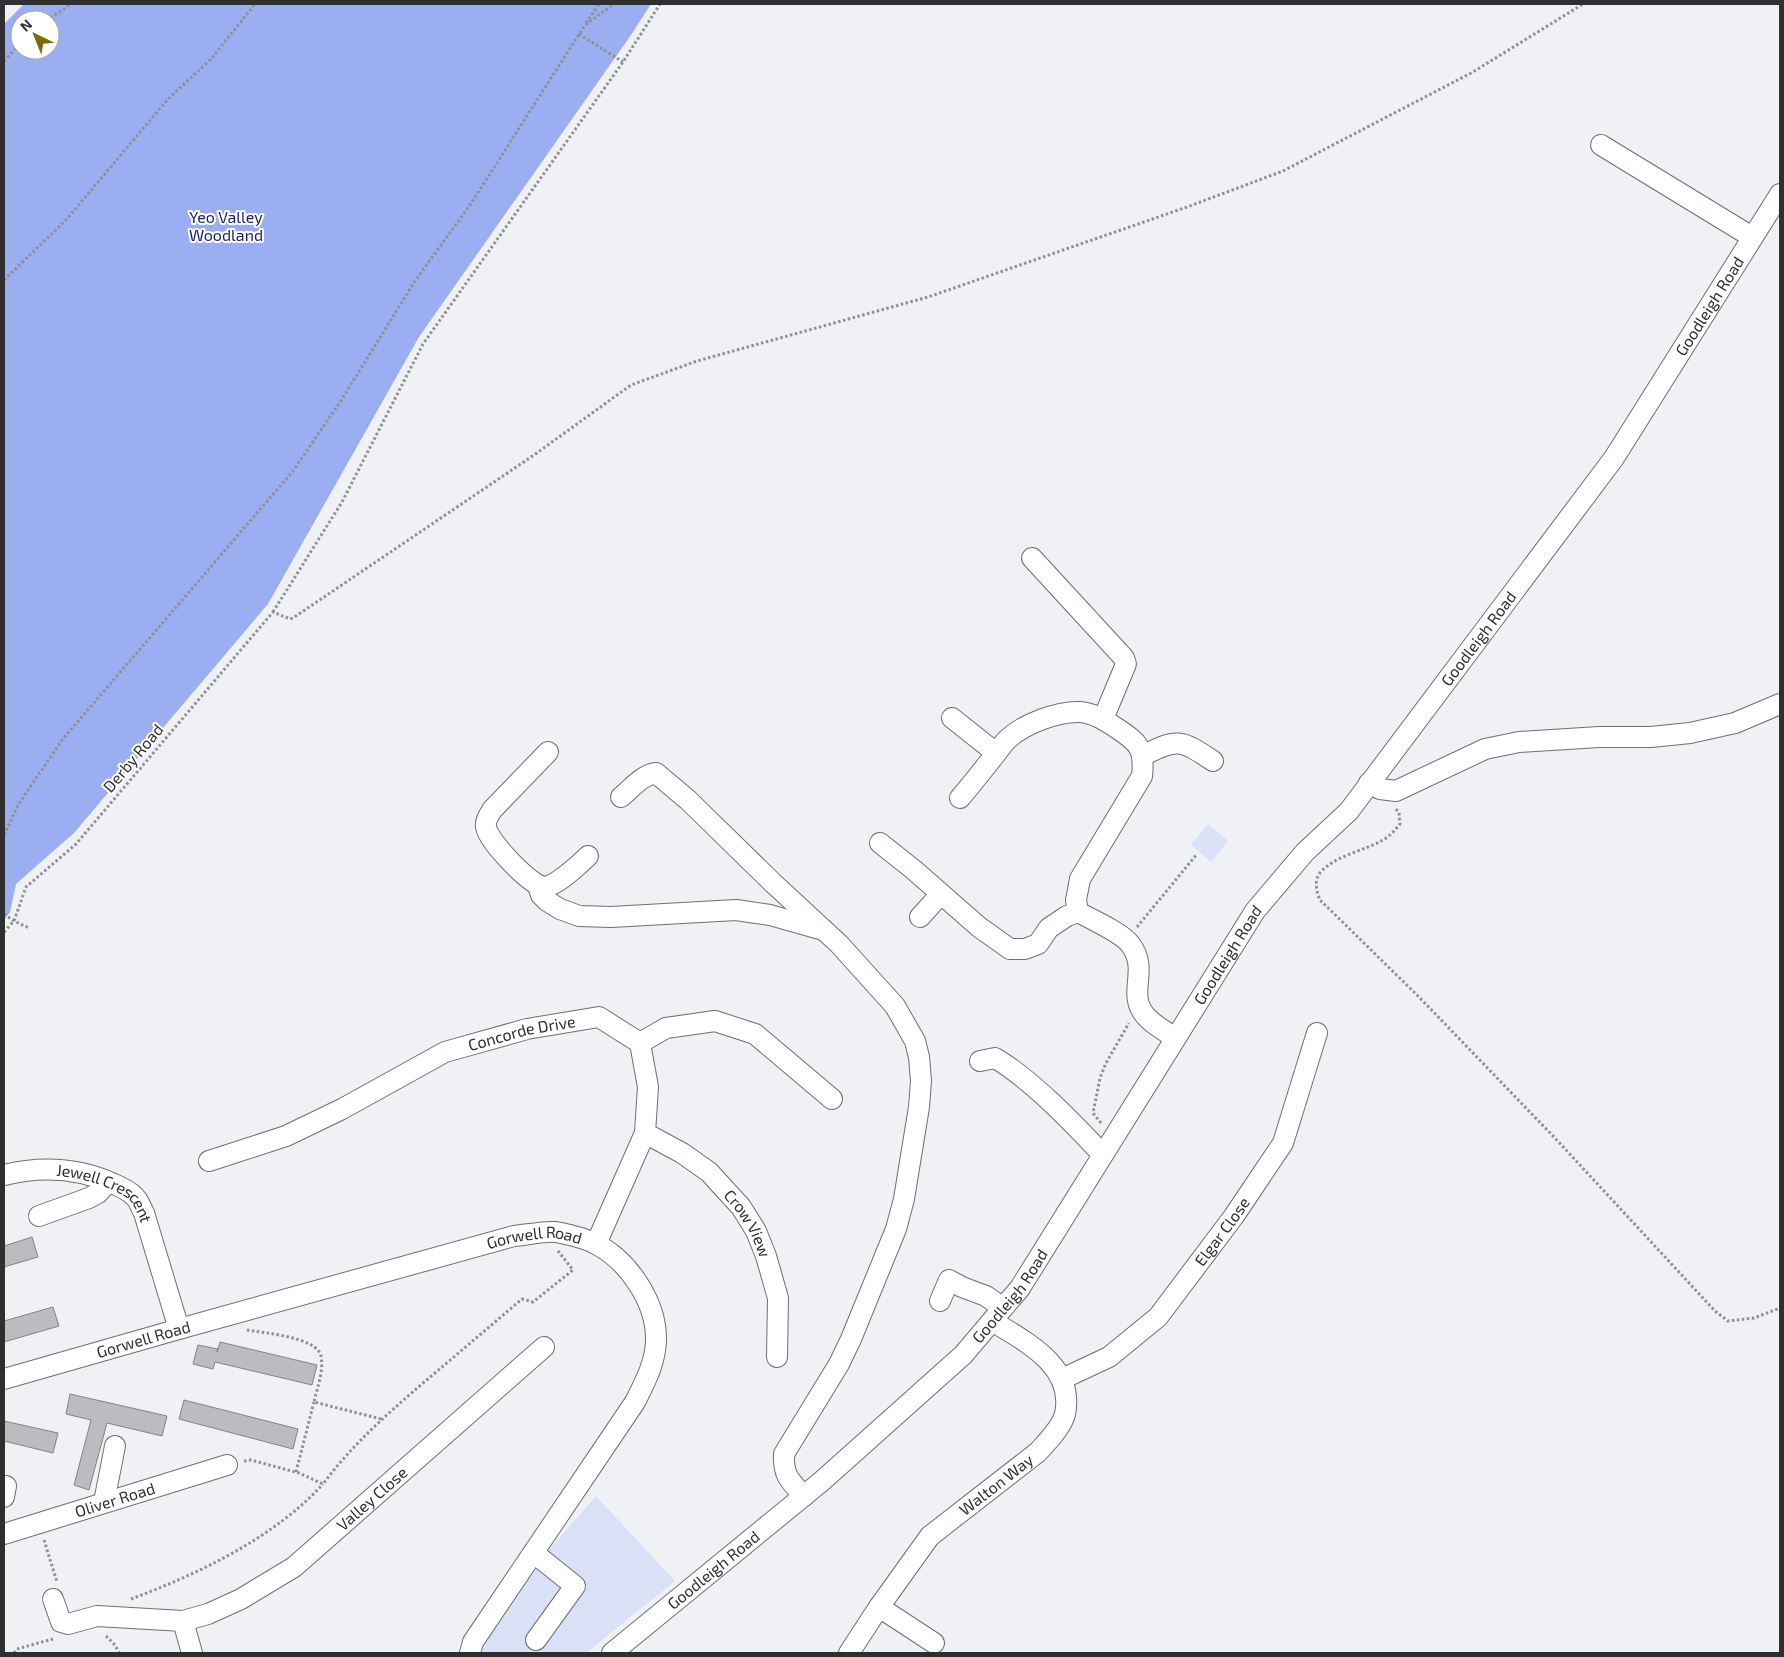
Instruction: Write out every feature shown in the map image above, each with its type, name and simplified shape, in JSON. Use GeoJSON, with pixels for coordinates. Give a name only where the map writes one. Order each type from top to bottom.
{"type":"FeatureCollection","features":[{"type":"Feature","properties":{"kind":"street"},"geometry":{"type":"LineString","coordinates":[[1601,144],[1752,238]]}},
{"type":"Feature","properties":{"kind":"street","name":"Goodleigh Road"},"geometry":{"type":"LineString","coordinates":[[612,1653],[804,1496],[963,1355],[1020,1288],[1255,911],[1305,852],[1375,786],[1614,458],[1780,194]]}},
{"type":"Feature","properties":{"kind":"street"},"geometry":{"type":"LineString","coordinates":[[1032,558],[1124,658],[1126,664],[1103,719]]}},
{"type":"Feature","properties":{"kind":"street"},"geometry":{"type":"LineString","coordinates":[[1375,786],[1396,791],[1485,749],[1519,742],[1599,737],[1651,737],[1690,733],[1735,723],[1780,704]]}},
{"type":"Feature","properties":{"kind":"street"},"geometry":{"type":"LineString","coordinates":[[960,798],[1007,739],[1022,728],[1049,718],[1079,712],[1103,719],[1132,738],[1140,749],[1144,760],[1142,776],[1080,879],[1076,900],[1078,912],[1126,941],[1136,954],[1140,967],[1138,1001],[1141,1008],[1150,1020],[1175,1038]]}},
{"type":"Feature","properties":{"kind":"street"},"geometry":{"type":"LineString","coordinates":[[952,718],[996,753]]}},
{"type":"Feature","properties":{"kind":"street"},"geometry":{"type":"LineString","coordinates":[[1142,756],[1165,744],[1177,742],[1186,744],[1213,761]]}},
{"type":"Feature","properties":{"kind":"street"},"geometry":{"type":"LineString","coordinates":[[548,752],[492,810],[486,820],[486,827],[492,840],[499,848],[538,885],[546,887],[554,884],[588,856]]}},
{"type":"Feature","properties":{"kind":"street"},"geometry":{"type":"LineString","coordinates":[[622,797],[644,778],[656,773],[688,800],[839,944],[880,988],[905,1021],[915,1041],[919,1057],[920,1107],[904,1199],[896,1228],[839,1364],[784,1454],[783,1467],[788,1478],[804,1496]]}},
{"type":"Feature","properties":{"kind":"street"},"geometry":{"type":"LineString","coordinates":[[880,843],[978,927],[1010,949],[1025,949],[1038,944],[1049,928],[1067,916],[1078,912]]}},
{"type":"Feature","properties":{"kind":"street"},"geometry":{"type":"LineString","coordinates":[[538,885],[541,895],[547,901],[560,909],[579,916],[736,910],[770,916],[824,930]]}},
{"type":"Feature","properties":{"kind":"street"},"geometry":{"type":"LineString","coordinates":[[920,917],[941,894]]}},
{"type":"Feature","properties":{"kind":"street","name":"Concorde Drive"},"geometry":{"type":"LineString","coordinates":[[209,1161],[286,1136],[342,1109],[445,1052],[527,1029],[599,1017],[640,1043]]}},
{"type":"Feature","properties":{"kind":"street"},"geometry":{"type":"LineString","coordinates":[[596,1244],[645,1133],[648,1086],[640,1043],[666,1028],[715,1021],[755,1034],[832,1098]]}},
{"type":"Feature","properties":{"kind":"street","name":"Elgar Close"},"geometry":{"type":"LineString","coordinates":[[1062,1379],[1109,1357],[1158,1317],[1234,1216],[1283,1143],[1317,1033]]}},
{"type":"Feature","properties":{"kind":"street"},"geometry":{"type":"LineString","coordinates":[[980,1061],[995,1058],[1003,1063],[1049,1102],[1102,1154]]}},
{"type":"Feature","properties":{"kind":"street","name":"Crow View"},"geometry":{"type":"LineString","coordinates":[[645,1133],[709,1172],[741,1207],[756,1231],[766,1256],[778,1298],[777,1357]]}},
{"type":"Feature","properties":{"kind":"street","name":"Jewell Crescent"},"geometry":{"type":"LineString","coordinates":[[4,1175],[27,1171],[68,1171],[90,1174],[135,1196],[144,1213],[179,1329]]}},
{"type":"Feature","properties":{"kind":"street"},"geometry":{"type":"LineString","coordinates":[[39,1216],[88,1198],[98,1193],[108,1182]]}},
{"type":"Feature","properties":{"kind":"street","name":"Gorwell Road"},"geometry":{"type":"LineString","coordinates":[[4,1380],[213,1319],[514,1236],[554,1232],[596,1244],[621,1262],[642,1290],[652,1313],[656,1340],[651,1370],[635,1402],[473,1642],[470,1653]]}},
{"type":"Feature","properties":{"kind":"street","name":"Walton Way"},"geometry":{"type":"LineString","coordinates":[[850,1653],[878,1607],[930,1536],[1038,1452],[1053,1435],[1065,1415],[1062,1379],[1044,1354],[997,1314],[986,1296],[962,1287],[952,1273],[940,1301]]}},
{"type":"Feature","properties":{"kind":"street","name":"Valley Close"},"geometry":{"type":"LineString","coordinates":[[64,1623],[68,1624],[97,1616],[183,1621],[208,1614],[242,1599],[294,1567],[544,1347]]}},
{"type":"Feature","properties":{"kind":"street"},"geometry":{"type":"LineString","coordinates":[[104,1502],[115,1446]]}},
{"type":"Feature","properties":{"kind":"street","name":"Oliver Road"},"geometry":{"type":"LineString","coordinates":[[4,1534],[227,1465]]}},
{"type":"Feature","properties":{"kind":"street"},"geometry":{"type":"LineString","coordinates":[[534,1553],[575,1586],[536,1640]]}},
{"type":"Feature","properties":{"kind":"street"},"geometry":{"type":"LineString","coordinates":[[54,1599],[64,1623]]}},
{"type":"Feature","properties":{"kind":"street"},"geometry":{"type":"LineString","coordinates":[[878,1607],[934,1643]]}},
{"type":"Feature","properties":{"kind":"street"},"geometry":{"type":"LineString","coordinates":[[183,1621],[192,1653]]}},
{"type":"Feature","properties":{"kind":"path"},"geometry":{"type":"LineString","coordinates":[[60,12],[70,4]]}},
{"type":"Feature","properties":{"kind":"path"},"geometry":{"type":"LineString","coordinates":[[4,280],[66,220],[168,99],[211,59],[255,4]]}},
{"type":"Feature","properties":{"kind":"path"},"geometry":{"type":"LineString","coordinates":[[4,835],[18,805],[62,740],[293,471],[342,399],[415,281],[470,205],[599,4]]}},
{"type":"Feature","properties":{"kind":"path"},"geometry":{"type":"LineString","coordinates":[[584,25],[614,4]]}},
{"type":"Feature","properties":{"kind":"path","name":"Derby Road"},"geometry":{"type":"LineString","coordinates":[[4,932],[14,921],[26,886],[76,844],[273,612],[342,502],[423,344],[623,62],[660,4]]}},
{"type":"Feature","properties":{"kind":"path"},"geometry":{"type":"LineString","coordinates":[[273,612],[290,619],[534,455],[631,385],[697,361],[928,297],[1187,207],[1283,171],[1473,72],[1583,4]]}},
{"type":"Feature","properties":{"kind":"path"},"geometry":{"type":"LineString","coordinates":[[579,34],[623,62]]}},
{"type":"Feature","properties":{"kind":"path"},"geometry":{"type":"LineString","coordinates":[[1375,786],[1393,804],[1399,814],[1400,824],[1384,839],[1335,861],[1318,875],[1316,888],[1320,900],[1419,997],[1541,1123],[1715,1311],[1728,1321],[1734,1321],[1754,1318],[1780,1308]]}},
{"type":"Feature","properties":{"kind":"path"},"geometry":{"type":"LineString","coordinates":[[1126,941],[1197,854]]}},
{"type":"Feature","properties":{"kind":"path"},"geometry":{"type":"LineString","coordinates":[[4,914],[29,928]]}},
{"type":"Feature","properties":{"kind":"path"},"geometry":{"type":"LineString","coordinates":[[1113,1137],[1093,1113],[1100,1078],[1122,1036],[1141,1008]]}},
{"type":"Feature","properties":{"kind":"path"},"geometry":{"type":"LineString","coordinates":[[122,1600],[131,1599],[190,1576],[273,1528],[323,1484],[369,1430],[522,1300],[533,1302],[573,1270],[544,1233]]}},
{"type":"Feature","properties":{"kind":"path"},"geometry":{"type":"LineString","coordinates":[[213,1319],[247,1330],[293,1338],[317,1348],[321,1354],[322,1366],[296,1472]]}},
{"type":"Feature","properties":{"kind":"path"},"geometry":{"type":"LineString","coordinates":[[314,1402],[381,1420]]}},
{"type":"Feature","properties":{"kind":"path"},"geometry":{"type":"LineString","coordinates":[[227,1465],[251,1460],[296,1472],[323,1484]]}},
{"type":"Feature","properties":{"kind":"path"},"geometry":{"type":"LineString","coordinates":[[38,1523],[60,1593],[54,1599]]}},
{"type":"Feature","properties":{"kind":"path"},"geometry":{"type":"LineString","coordinates":[[14,1653],[16,1649],[65,1636],[64,1623]]}},
{"type":"Feature","properties":{"kind":"shaded area"},"geometry":{"type":"Polygon","coordinates":[[[1208,824],[1228,841],[1211,862],[1191,845],[1208,824]]]}},
{"type":"Feature","properties":{"kind":"shaded area"},"geometry":{"type":"Polygon","coordinates":[[[596,1496],[675,1581],[586,1653],[481,1653],[496,1624],[532,1569],[596,1496]]]}},
{"type":"Feature","properties":{"kind":"green space","name":"Yeo Valley Woodland"},"geometry":{"type":"Polygon","coordinates":[[[24,4],[651,4],[419,337],[268,604],[74,833],[16,884],[10,912],[4,920],[4,24],[10,18],[10,60],[60,60],[60,10],[18,10],[24,4]]]}},
{"type":"Feature","properties":{"kind":"building"},"geometry":{"type":"Polygon","coordinates":[[[32,1237],[38,1257],[4,1267],[4,1246],[32,1237]]]}},
{"type":"Feature","properties":{"kind":"building"},"geometry":{"type":"Polygon","coordinates":[[[53,1307],[59,1326],[4,1342],[4,1321],[53,1307]]]}},
{"type":"Feature","properties":{"kind":"building"},"geometry":{"type":"Polygon","coordinates":[[[220,1342],[317,1365],[312,1385],[215,1362],[213,1369],[193,1364],[198,1345],[218,1349],[220,1342]]]}},
{"type":"Feature","properties":{"kind":"building"},"geometry":{"type":"Polygon","coordinates":[[[70,1394],[167,1416],[162,1436],[107,1423],[89,1490],[74,1485],[91,1420],[66,1414],[70,1394]]]}},
{"type":"Feature","properties":{"kind":"building"},"geometry":{"type":"Polygon","coordinates":[[[184,1400],[298,1429],[293,1449],[179,1419],[184,1400]]]}},
{"type":"Feature","properties":{"kind":"building"},"geometry":{"type":"Polygon","coordinates":[[[4,1421],[58,1433],[53,1453],[4,1441],[4,1421]]]}}]}
